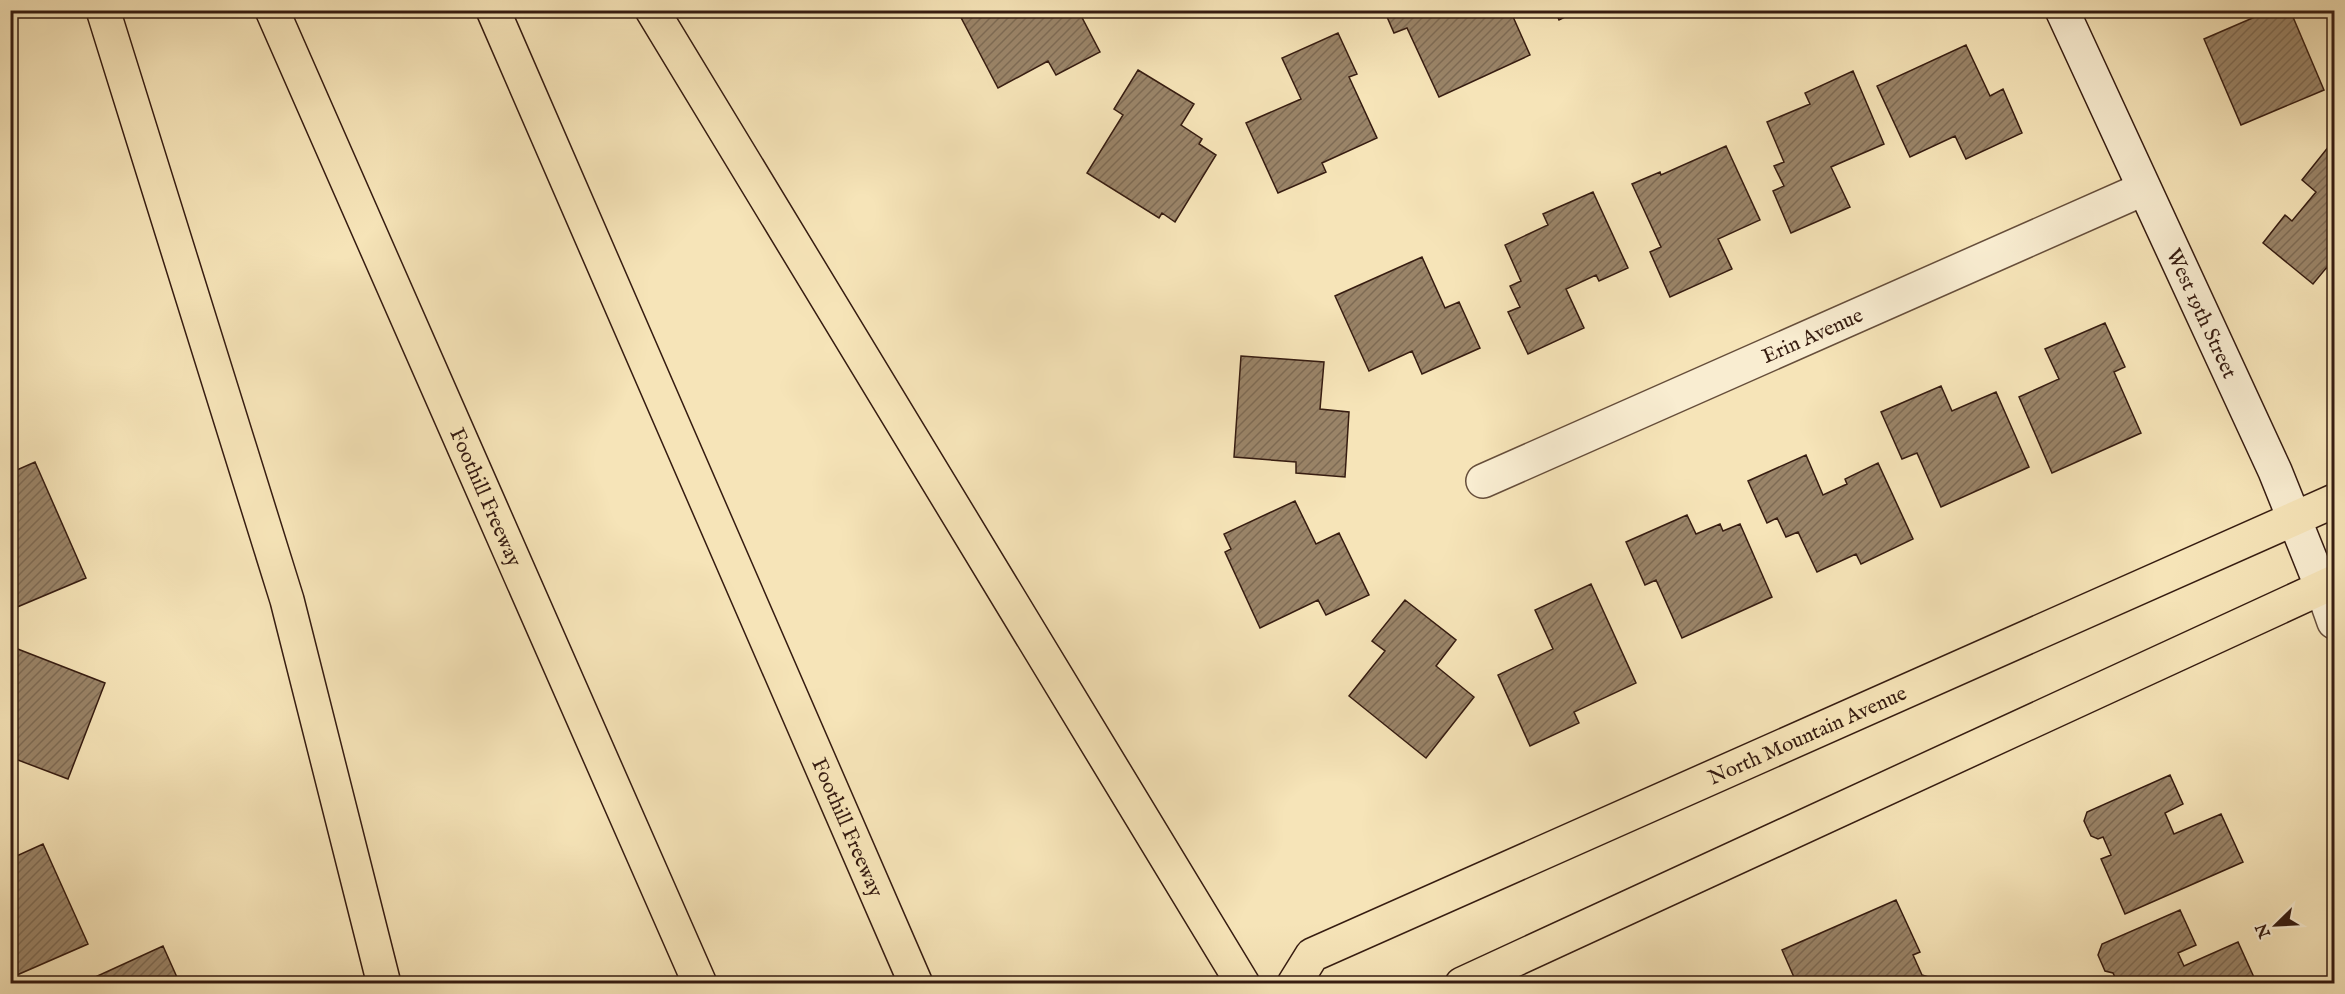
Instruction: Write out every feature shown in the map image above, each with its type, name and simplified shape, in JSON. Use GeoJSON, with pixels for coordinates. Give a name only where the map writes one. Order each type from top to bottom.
{"type":"FeatureCollection","features":[{"type":"Feature","properties":{"kind":"main road"},"geometry":{"type":"LineString","coordinates":[[104,10],[287,600],[384,984]]}},
{"type":"Feature","properties":{"kind":"main road","name":"Foothill Freeway"},"geometry":{"type":"LineString","coordinates":[[272,10],[700,984]]}},
{"type":"Feature","properties":{"kind":"main road","name":"Foothill Freeway"},"geometry":{"type":"LineString","coordinates":[[494,10],[916,984]]}},
{"type":"Feature","properties":{"kind":"main road"},"geometry":{"type":"LineString","coordinates":[[652,10],[1243,984]]}},
{"type":"Feature","properties":{"kind":"main road","name":"North Mountain Avenue"},"geometry":{"type":"LineString","coordinates":[[1294,984],[1312,956],[2334,501]]}},
{"type":"Feature","properties":{"kind":"main road"},"geometry":{"type":"LineString","coordinates":[[1462,984],[2328,585]]}},
{"type":"Feature","properties":{"kind":"street","name":"West 19th Street"},"geometry":{"type":"LineString","coordinates":[[2061,10],[2328,585],[2334,622]]}},
{"type":"Feature","properties":{"kind":"street","name":"Erin Avenue"},"geometry":{"type":"LineString","coordinates":[[1483,482],[2143,189]]}},
{"type":"Feature","properties":{"kind":"building"},"geometry":{"type":"Polygon","coordinates":[[[957,10],[1078,10],[1100,52],[1056,75],[1048,61],[998,88],[957,10]]]}},
{"type":"Feature","properties":{"kind":"building"},"geometry":{"type":"Polygon","coordinates":[[[1384,10],[1510,10],[1530,55],[1439,97],[1407,28],[1394,33],[1384,10]]]}},
{"type":"Feature","properties":{"kind":"building"},"geometry":{"type":"Polygon","coordinates":[[[1555,10],[1579,10],[1559,20],[1555,10]]]}},
{"type":"Feature","properties":{"kind":"building"},"geometry":{"type":"Polygon","coordinates":[[[2271,10],[2290,10],[2324,90],[2241,125],[2204,39],[2271,10]]]}},
{"type":"Feature","properties":{"kind":"building"},"geometry":{"type":"Polygon","coordinates":[[[1338,33],[1357,74],[1349,77],[1377,138],[1322,163],[1326,172],[1278,193],[1246,123],[1301,99],[1282,58],[1338,33]]]}},
{"type":"Feature","properties":{"kind":"building"},"geometry":{"type":"Polygon","coordinates":[[[1966,45],[1990,96],[2003,89],[2022,133],[1966,159],[1955,136],[1910,157],[1877,86],[1966,45]]]}},
{"type":"Feature","properties":{"kind":"building"},"geometry":{"type":"Polygon","coordinates":[[[1138,70],[1194,104],[1181,125],[1202,139],[1199,144],[1216,155],[1175,222],[1162,213],[1159,218],[1087,173],[1123,115],[1114,109],[1138,70]]]}},
{"type":"Feature","properties":{"kind":"building"},"geometry":{"type":"Polygon","coordinates":[[[1853,71],[1884,144],[1831,167],[1850,207],[1791,233],[1773,191],[1784,186],[1774,166],[1784,162],[1767,122],[1810,104],[1805,93],[1853,71]]]}},
{"type":"Feature","properties":{"kind":"building"},"geometry":{"type":"Polygon","coordinates":[[[1726,146],[1760,220],[1718,239],[1732,269],[1670,297],[1650,252],[1661,247],[1632,184],[1660,172],[1661,175],[1726,146]]]}},
{"type":"Feature","properties":{"kind":"building"},"geometry":{"type":"Polygon","coordinates":[[[2329,146],[2334,151],[2334,273],[2327,267],[2313,284],[2263,243],[2285,215],[2292,221],[2316,192],[2302,180],[2329,146]]]}},
{"type":"Feature","properties":{"kind":"building"},"geometry":{"type":"Polygon","coordinates":[[[1593,192],[1628,268],[1599,281],[1596,275],[1566,289],[1584,328],[1528,354],[1508,312],[1520,307],[1510,286],[1521,281],[1505,245],[1548,225],[1543,214],[1593,192]]]}},
{"type":"Feature","properties":{"kind":"building"},"geometry":{"type":"Polygon","coordinates":[[[1422,257],[1445,308],[1459,302],[1480,348],[1422,374],[1412,351],[1369,371],[1335,296],[1422,257]]]}},
{"type":"Feature","properties":{"kind":"building"},"geometry":{"type":"Polygon","coordinates":[[[2105,323],[2125,367],[2114,372],[2141,433],[2052,473],[2019,397],[2059,379],[2045,349],[2105,323]]]}},
{"type":"Feature","properties":{"kind":"building"},"geometry":{"type":"Polygon","coordinates":[[[1241,356],[1324,362],[1320,409],[1349,412],[1345,477],[1296,473],[1296,462],[1234,457],[1241,356]]]}},
{"type":"Feature","properties":{"kind":"building"},"geometry":{"type":"Polygon","coordinates":[[[1941,386],[1952,411],[1996,392],[2029,467],[1941,507],[1917,453],[1902,459],[1881,412],[1941,386]]]}},
{"type":"Feature","properties":{"kind":"building"},"geometry":{"type":"Polygon","coordinates":[[[1806,455],[1823,495],[1847,484],[1845,479],[1878,463],[1913,539],[1861,564],[1856,554],[1817,572],[1798,532],[1786,537],[1777,518],[1767,523],[1748,481],[1806,455]]]}},
{"type":"Feature","properties":{"kind":"building"},"geometry":{"type":"Polygon","coordinates":[[[35,462],[86,578],[10,610],[10,473],[35,462]]]}},
{"type":"Feature","properties":{"kind":"building"},"geometry":{"type":"Polygon","coordinates":[[[1295,501],[1316,544],[1339,533],[1369,595],[1326,615],[1318,600],[1260,628],[1225,552],[1231,549],[1224,534],[1295,501]]]}},
{"type":"Feature","properties":{"kind":"building"},"geometry":{"type":"Polygon","coordinates":[[[1687,515],[1696,534],[1720,524],[1723,531],[1740,524],[1772,597],[1682,638],[1656,580],[1645,585],[1626,542],[1687,515]]]}},
{"type":"Feature","properties":{"kind":"building"},"geometry":{"type":"Polygon","coordinates":[[[1591,584],[1636,683],[1574,712],[1579,723],[1530,746],[1498,675],[1553,649],[1535,610],[1591,584]]]}},
{"type":"Feature","properties":{"kind":"building"},"geometry":{"type":"Polygon","coordinates":[[[1405,600],[1456,640],[1436,666],[1474,697],[1426,758],[1349,696],[1385,651],[1372,641],[1405,600]]]}},
{"type":"Feature","properties":{"kind":"building"},"geometry":{"type":"Polygon","coordinates":[[[10,646],[105,683],[68,779],[10,757],[10,646]]]}},
{"type":"Feature","properties":{"kind":"building"},"geometry":{"type":"Polygon","coordinates":[[[2170,775],[2183,804],[2165,813],[2174,834],[2221,814],[2243,862],[2125,914],[2101,859],[2111,855],[2103,837],[2098,839],[2091,836],[2084,821],[2087,812],[2170,775]]]}},
{"type":"Feature","properties":{"kind":"building"},"geometry":{"type":"Polygon","coordinates":[[[43,844],[88,944],[10,978],[10,859],[43,844]]]}},
{"type":"Feature","properties":{"kind":"building"},"geometry":{"type":"Polygon","coordinates":[[[1896,900],[1920,952],[1913,955],[1922,975],[1932,978],[1934,984],[1855,984],[1852,977],[1838,984],[1797,984],[1782,950],[1896,900]]]}},
{"type":"Feature","properties":{"kind":"building"},"geometry":{"type":"Polygon","coordinates":[[[2180,910],[2196,945],[2178,953],[2184,966],[2238,942],[2257,984],[2118,984],[2113,973],[2105,971],[2098,955],[2102,944],[2180,910]]]}},
{"type":"Feature","properties":{"kind":"building"},"geometry":{"type":"Polygon","coordinates":[[[163,946],[180,984],[80,984],[163,946]]]}}]}
